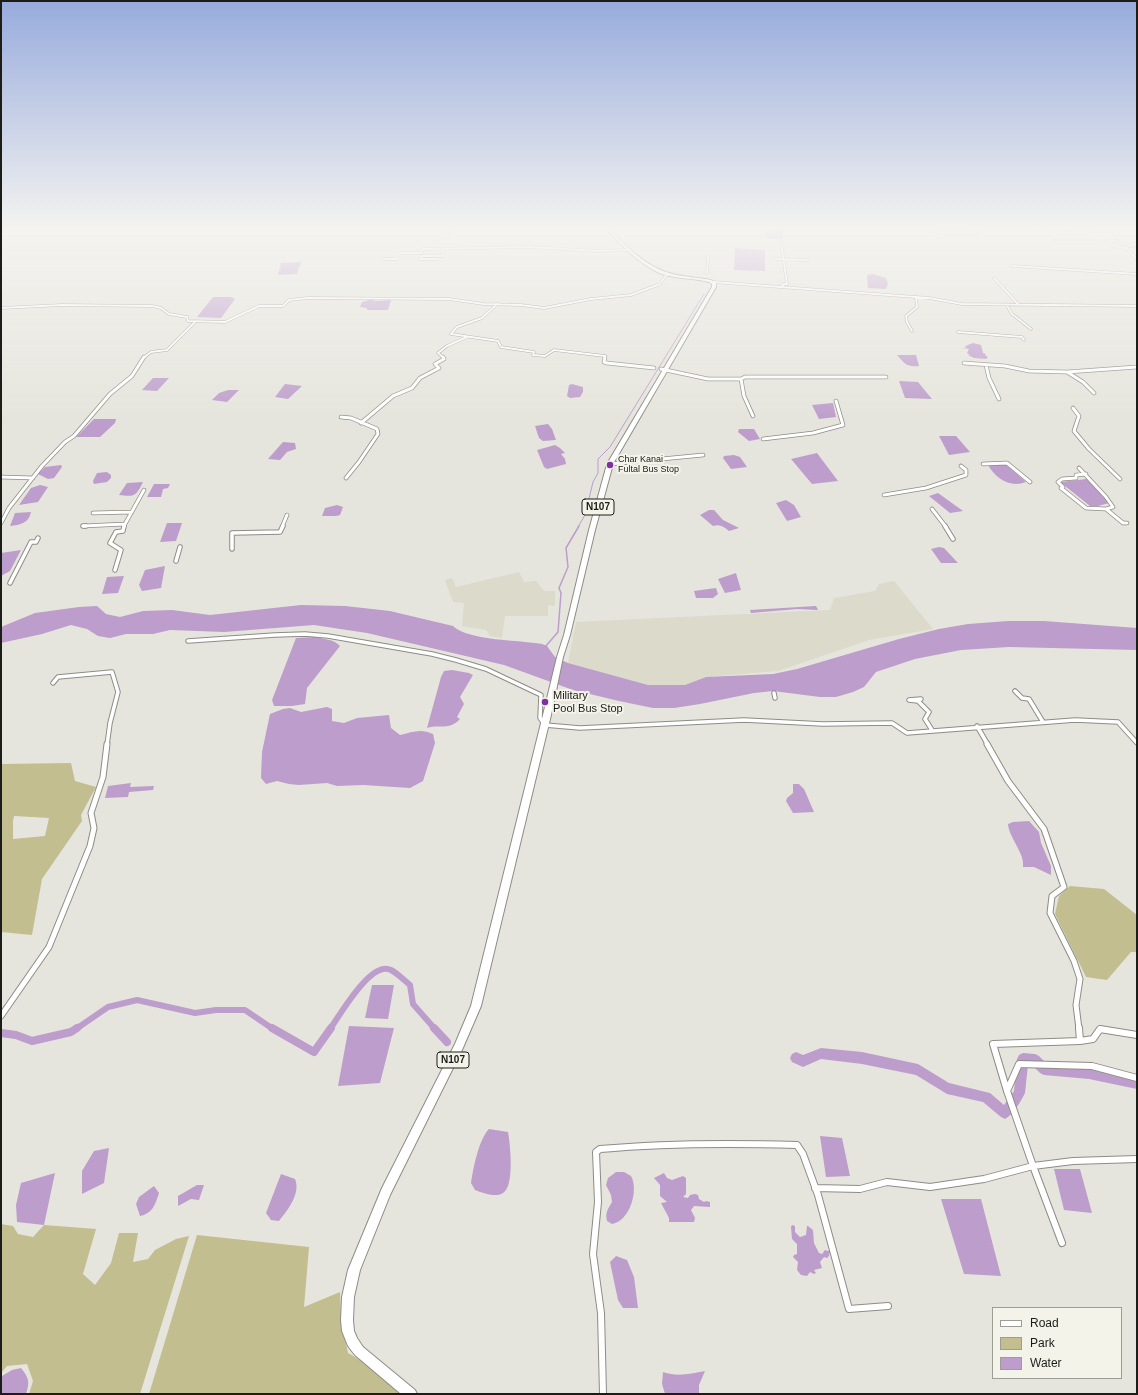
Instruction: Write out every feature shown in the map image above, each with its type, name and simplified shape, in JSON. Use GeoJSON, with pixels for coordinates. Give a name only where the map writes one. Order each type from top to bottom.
{"type":"FeatureCollection","features":[{"type":"Feature","properties":{"kind":"highway","name":"N107"},"geometry":{"type":"LineString","coordinates":[[411,1394],[359,1351],[352,1342],[348,1331],[347,1320],[354,1270],[386,1192],[459,1047],[474,1013],[545,725],[552,689],[610,464],[663,369],[712,292]]}},
{"type":"Feature","properties":{"kind":"street"},"geometry":{"type":"LineString","coordinates":[[1,308],[62,305],[152,306],[161,308],[169,314],[187,317],[188,321],[225,322],[259,306],[283,306],[289,300],[301,299],[449,299],[548,307],[591,299],[631,295],[639,292]]}},
{"type":"Feature","properties":{"kind":"street"},"geometry":{"type":"LineString","coordinates":[[844,292],[929,298],[962,304],[1137,306]]}},
{"type":"Feature","properties":{"kind":"street"},"geometry":{"type":"LineString","coordinates":[[1007,292],[1018,304]]}},
{"type":"Feature","properties":{"kind":"street"},"geometry":{"type":"LineString","coordinates":[[912,331],[907,322],[906,316],[917,307],[916,298]]}},
{"type":"Feature","properties":{"kind":"street"},"geometry":{"type":"LineString","coordinates":[[497,304],[482,318],[457,327],[451,334],[498,341],[501,347],[534,352],[534,355],[537,356],[545,356],[554,350],[605,356],[604,362],[607,363],[654,368]]}},
{"type":"Feature","properties":{"kind":"street"},"geometry":{"type":"LineString","coordinates":[[1006,304],[1012,314],[1031,329]]}},
{"type":"Feature","properties":{"kind":"street"},"geometry":{"type":"LineString","coordinates":[[1,523],[9,508],[32,478],[65,442],[74,436],[110,394],[132,376],[144,356],[151,352],[167,350],[195,322]]}},
{"type":"Feature","properties":{"kind":"street"},"geometry":{"type":"LineString","coordinates":[[958,332],[1022,337],[1024,340]]}},
{"type":"Feature","properties":{"kind":"street"},"geometry":{"type":"LineString","coordinates":[[361,423],[393,396],[412,388],[420,378],[439,368],[435,364],[444,359],[443,356],[438,353],[447,346],[467,337]]}},
{"type":"Feature","properties":{"kind":"street"},"geometry":{"type":"LineString","coordinates":[[964,363],[1005,366],[1015,369],[1067,372],[1137,367]]}},
{"type":"Feature","properties":{"kind":"street"},"geometry":{"type":"LineString","coordinates":[[986,365],[986,372],[999,399]]}},
{"type":"Feature","properties":{"kind":"street"},"geometry":{"type":"LineString","coordinates":[[663,369],[708,379],[741,379],[745,377],[886,377]]}},
{"type":"Feature","properties":{"kind":"street"},"geometry":{"type":"LineString","coordinates":[[1067,372],[1083,382],[1094,393]]}},
{"type":"Feature","properties":{"kind":"street"},"geometry":{"type":"LineString","coordinates":[[741,379],[744,396],[753,416]]}},
{"type":"Feature","properties":{"kind":"street"},"geometry":{"type":"LineString","coordinates":[[763,439],[797,436],[830,430],[843,425],[836,401]]}},
{"type":"Feature","properties":{"kind":"street"},"geometry":{"type":"LineString","coordinates":[[1073,408],[1079,416],[1074,431],[1095,455],[1107,464],[1120,479]]}},
{"type":"Feature","properties":{"kind":"street"},"geometry":{"type":"LineString","coordinates":[[341,417],[351,418],[377,429],[378,434],[371,442],[361,461],[346,478]]}},
{"type":"Feature","properties":{"kind":"street"},"geometry":{"type":"LineString","coordinates":[[610,464],[703,455]]}},
{"type":"Feature","properties":{"kind":"street"},"geometry":{"type":"LineString","coordinates":[[983,464],[1007,463],[1030,482]]}},
{"type":"Feature","properties":{"kind":"street"},"geometry":{"type":"LineString","coordinates":[[884,494],[931,488],[948,483],[966,475],[966,470],[961,466]]}},
{"type":"Feature","properties":{"kind":"street"},"geometry":{"type":"LineString","coordinates":[[1079,468],[1086,474],[1098,489],[1108,498],[1114,507],[1106,510],[1086,508],[1061,488],[1063,487],[1058,482],[1062,479],[1076,478],[1076,475],[1086,474]]}},
{"type":"Feature","properties":{"kind":"street"},"geometry":{"type":"LineString","coordinates":[[1,477],[32,478]]}},
{"type":"Feature","properties":{"kind":"street"},"geometry":{"type":"LineString","coordinates":[[115,570],[122,550],[110,543],[116,532],[123,531],[125,524],[144,490]]}},
{"type":"Feature","properties":{"kind":"street"},"geometry":{"type":"LineString","coordinates":[[932,509],[948,528],[953,539]]}},
{"type":"Feature","properties":{"kind":"street"},"geometry":{"type":"LineString","coordinates":[[1106,510],[1123,524],[1127,523]]}},
{"type":"Feature","properties":{"kind":"street"},"geometry":{"type":"LineString","coordinates":[[93,513],[132,512]]}},
{"type":"Feature","properties":{"kind":"street"},"geometry":{"type":"LineString","coordinates":[[232,549],[232,533],[280,532],[287,515]]}},
{"type":"Feature","properties":{"kind":"street"},"geometry":{"type":"LineString","coordinates":[[83,526],[125,524]]}},
{"type":"Feature","properties":{"kind":"street"},"geometry":{"type":"LineString","coordinates":[[10,583],[31,542],[36,542],[38,538]]}},
{"type":"Feature","properties":{"kind":"street"},"geometry":{"type":"LineString","coordinates":[[176,561],[180,547]]}},
{"type":"Feature","properties":{"kind":"street"},"geometry":{"type":"LineString","coordinates":[[188,641],[305,634],[328,636],[432,654],[486,669],[541,695],[540,718],[545,725],[580,728],[744,720],[823,724],[868,722],[892,723],[906,733],[977,726],[1075,720],[1115,721],[1121,724],[1137,743]]}},
{"type":"Feature","properties":{"kind":"street"},"geometry":{"type":"LineString","coordinates":[[1,1016],[48,946],[90,846],[94,828],[91,813],[103,776],[110,723],[118,692],[112,672],[58,677],[53,683]]}},
{"type":"Feature","properties":{"kind":"street"},"geometry":{"type":"LineString","coordinates":[[1015,690],[1022,698],[1029,699],[1043,722]]}},
{"type":"Feature","properties":{"kind":"street"},"geometry":{"type":"LineString","coordinates":[[774,693],[775,698]]}},
{"type":"Feature","properties":{"kind":"street"},"geometry":{"type":"LineString","coordinates":[[918,701],[929,712],[925,719],[932,730]]}},
{"type":"Feature","properties":{"kind":"street"},"geometry":{"type":"LineString","coordinates":[[977,726],[1008,781],[1044,829],[1064,887],[1052,896],[1050,913],[1074,961],[1080,979],[1076,1005],[1080,1041]]}},
{"type":"Feature","properties":{"kind":"street"},"geometry":{"type":"LineString","coordinates":[[1062,1243],[1006,1091],[993,1044],[1080,1041],[1093,1039],[1100,1029],[1137,1034]]}},
{"type":"Feature","properties":{"kind":"street"},"geometry":{"type":"LineString","coordinates":[[1006,1091],[1019,1064],[1092,1066],[1137,1078]]}},
{"type":"Feature","properties":{"kind":"street"},"geometry":{"type":"LineString","coordinates":[[603,1394],[601,1313],[592,1254],[598,1202],[597,1150],[640,1145],[740,1143],[796,1145],[803,1152],[815,1188],[849,1309],[888,1306]]}},
{"type":"Feature","properties":{"kind":"street"},"geometry":{"type":"LineString","coordinates":[[815,1188],[860,1189],[887,1182],[930,1187],[984,1180],[1033,1166],[1137,1158]]}},
{"type":"Feature","properties":{"kind":"shaded area"},"geometry":{"type":"Polygon","coordinates":[[[519,572],[524,582],[536,581],[544,591],[555,591],[555,606],[548,605],[548,616],[505,616],[502,638],[490,636],[486,630],[462,626],[464,603],[453,602],[445,580],[452,578],[456,587],[519,572]]]}},
{"type":"Feature","properties":{"kind":"shaded area"},"geometry":{"type":"Polygon","coordinates":[[[894,581],[933,629],[869,640],[778,671],[706,677],[685,685],[648,685],[568,663],[576,622],[830,610],[834,598],[875,591],[879,584],[894,581]]]}},
{"type":"Feature","properties":{"kind":"green space"},"geometry":{"type":"Polygon","coordinates":[[[71,763],[75,781],[96,787],[81,815],[82,821],[42,879],[32,935],[1,932],[1,764],[71,763]],[[14,816],[13,839],[45,836],[49,818],[14,816]]]}},
{"type":"Feature","properties":{"kind":"green space"},"geometry":{"type":"Polygon","coordinates":[[[1070,886],[1104,889],[1137,915],[1137,952],[1131,952],[1107,980],[1086,977],[1055,914],[1059,896],[1070,886]]]}},
{"type":"Feature","properties":{"kind":"green space"},"geometry":{"type":"Polygon","coordinates":[[[1,1224],[13,1226],[18,1234],[33,1237],[44,1225],[96,1229],[83,1274],[95,1285],[111,1263],[119,1233],[138,1233],[133,1262],[148,1259],[155,1250],[176,1239],[189,1236],[140,1394],[29,1394],[33,1381],[27,1364],[7,1366],[1,1373],[1,1224]]]}},
{"type":"Feature","properties":{"kind":"green space"},"geometry":{"type":"Polygon","coordinates":[[[197,1235],[309,1247],[304,1307],[340,1292],[341,1321],[348,1353],[395,1380],[405,1394],[149,1394],[197,1235]]]}},
{"type":"Feature","properties":{"kind":"water"},"geometry":{"type":"Polygon","coordinates":[[[213,297],[231,297],[235,299],[221,318],[197,317],[213,297]]]}},
{"type":"Feature","properties":{"kind":"water"},"geometry":{"type":"Polygon","coordinates":[[[372,299],[375,301],[391,300],[388,310],[367,310],[367,308],[360,307],[362,302],[372,299]]]}},
{"type":"Feature","properties":{"kind":"water"},"geometry":{"type":"Polygon","coordinates":[[[973,343],[981,345],[983,353],[988,357],[986,359],[974,358],[968,355],[970,355],[967,353],[969,349],[963,348],[973,343]]]}},
{"type":"Feature","properties":{"kind":"water"},"geometry":{"type":"Polygon","coordinates":[[[897,355],[916,355],[919,366],[911,366],[906,364],[897,355]]]}},
{"type":"Feature","properties":{"kind":"water"},"geometry":{"type":"Polygon","coordinates":[[[153,378],[169,378],[157,391],[142,390],[153,378]]]}},
{"type":"Feature","properties":{"kind":"water"},"geometry":{"type":"Polygon","coordinates":[[[899,381],[918,382],[932,399],[905,398],[899,381]]]}},
{"type":"Feature","properties":{"kind":"water"},"geometry":{"type":"Polygon","coordinates":[[[285,384],[302,386],[288,399],[275,397],[285,384]]]}},
{"type":"Feature","properties":{"kind":"water"},"geometry":{"type":"Polygon","coordinates":[[[572,384],[583,387],[583,392],[580,397],[570,398],[567,396],[569,385],[572,384]]]}},
{"type":"Feature","properties":{"kind":"water"},"geometry":{"type":"Polygon","coordinates":[[[228,390],[239,390],[227,402],[212,400],[219,393],[228,390]]]}},
{"type":"Feature","properties":{"kind":"water"},"geometry":{"type":"Polygon","coordinates":[[[833,403],[836,417],[819,419],[812,405],[833,403]]]}},
{"type":"Feature","properties":{"kind":"water"},"geometry":{"type":"Polygon","coordinates":[[[94,419],[116,419],[115,423],[100,437],[76,437],[94,419]]]}},
{"type":"Feature","properties":{"kind":"water"},"geometry":{"type":"Polygon","coordinates":[[[548,424],[552,429],[556,440],[543,441],[539,438],[535,426],[548,424]]]}},
{"type":"Feature","properties":{"kind":"water"},"geometry":{"type":"Polygon","coordinates":[[[739,429],[754,429],[760,439],[749,441],[738,432],[739,429]]]}},
{"type":"Feature","properties":{"kind":"water"},"geometry":{"type":"Polygon","coordinates":[[[939,436],[956,436],[970,452],[949,455],[939,436]]]}},
{"type":"Feature","properties":{"kind":"water"},"geometry":{"type":"Polygon","coordinates":[[[283,442],[295,443],[296,449],[287,452],[280,460],[268,459],[283,442]]]}},
{"type":"Feature","properties":{"kind":"water"},"geometry":{"type":"Polygon","coordinates":[[[555,445],[565,453],[561,454],[565,459],[566,464],[547,469],[544,467],[537,450],[555,445]]]}},
{"type":"Feature","properties":{"kind":"water"},"geometry":{"type":"Polygon","coordinates":[[[817,453],[838,481],[812,484],[791,459],[817,453]]]}},
{"type":"Feature","properties":{"kind":"water"},"geometry":{"type":"Polygon","coordinates":[[[734,455],[740,457],[747,467],[731,469],[723,458],[724,456],[734,455]]]}},
{"type":"Feature","properties":{"kind":"water"},"geometry":{"type":"Polygon","coordinates":[[[1005,464],[1026,482],[1014,484],[1004,481],[991,470],[988,465],[1005,464]]]}},
{"type":"Feature","properties":{"kind":"water"},"geometry":{"type":"Polygon","coordinates":[[[61,465],[62,467],[54,478],[48,479],[38,474],[45,467],[61,465]]]}},
{"type":"Feature","properties":{"kind":"water"},"geometry":{"type":"Polygon","coordinates":[[[107,472],[111,475],[111,478],[107,482],[94,484],[93,481],[97,473],[107,472]]]}},
{"type":"Feature","properties":{"kind":"water"},"geometry":{"type":"Polygon","coordinates":[[[1087,479],[1109,503],[1098,506],[1090,506],[1060,482],[1087,479]]]}},
{"type":"Feature","properties":{"kind":"water"},"geometry":{"type":"Polygon","coordinates":[[[143,482],[137,493],[129,496],[119,495],[127,483],[143,482]]]}},
{"type":"Feature","properties":{"kind":"water"},"geometry":{"type":"Polygon","coordinates":[[[154,484],[170,484],[168,488],[163,489],[161,497],[147,497],[154,484]]]}},
{"type":"Feature","properties":{"kind":"water"},"geometry":{"type":"Polygon","coordinates":[[[40,485],[48,487],[38,502],[19,505],[31,488],[40,485]]]}},
{"type":"Feature","properties":{"kind":"water"},"geometry":{"type":"Polygon","coordinates":[[[938,493],[963,511],[950,513],[929,496],[938,493]]]}},
{"type":"Feature","properties":{"kind":"water"},"geometry":{"type":"Polygon","coordinates":[[[786,500],[794,505],[801,517],[787,521],[776,503],[786,500]]]}},
{"type":"Feature","properties":{"kind":"water"},"geometry":{"type":"Polygon","coordinates":[[[337,505],[343,507],[340,515],[322,516],[325,508],[337,505]]]}},
{"type":"Feature","properties":{"kind":"water"},"geometry":{"type":"Polygon","coordinates":[[[709,510],[714,510],[723,520],[739,528],[729,531],[718,525],[713,526],[700,515],[709,510]]]}},
{"type":"Feature","properties":{"kind":"water"},"geometry":{"type":"Polygon","coordinates":[[[31,512],[30,516],[24,523],[10,526],[15,513],[31,512]]]}},
{"type":"Feature","properties":{"kind":"water"},"geometry":{"type":"Polygon","coordinates":[[[167,523],[182,523],[176,541],[160,542],[167,523]]]}},
{"type":"Feature","properties":{"kind":"water"},"geometry":{"type":"Polygon","coordinates":[[[939,547],[944,548],[958,563],[941,563],[931,549],[939,547]]]}},
{"type":"Feature","properties":{"kind":"water"},"geometry":{"type":"Polygon","coordinates":[[[21,550],[10,571],[1,576],[1,553],[21,550]]]}},
{"type":"Feature","properties":{"kind":"water"},"geometry":{"type":"Polygon","coordinates":[[[165,566],[161,588],[142,591],[139,585],[145,570],[165,566]]]}},
{"type":"Feature","properties":{"kind":"water"},"geometry":{"type":"Polygon","coordinates":[[[736,573],[741,590],[725,593],[718,579],[736,573]]]}},
{"type":"Feature","properties":{"kind":"water"},"geometry":{"type":"Polygon","coordinates":[[[124,576],[118,593],[102,594],[107,577],[124,576]]]}},
{"type":"Feature","properties":{"kind":"water"},"geometry":{"type":"Polygon","coordinates":[[[716,588],[718,594],[713,598],[696,598],[694,591],[716,588]]]}},
{"type":"Feature","properties":{"kind":"water"},"geometry":{"type":"Polygon","coordinates":[[[301,605],[345,606],[390,611],[453,626],[471,635],[542,644],[547,646],[555,657],[568,663],[648,685],[685,685],[706,677],[773,674],[797,669],[899,639],[939,629],[968,624],[1008,621],[1044,621],[1137,628],[1137,650],[1009,647],[961,650],[915,659],[876,672],[864,687],[836,697],[820,697],[773,691],[754,693],[674,708],[653,708],[573,690],[504,665],[367,633],[314,625],[224,632],[170,630],[153,634],[126,634],[110,638],[98,636],[87,629],[71,625],[42,634],[1,643],[1,627],[35,613],[79,607],[97,606],[106,614],[120,617],[143,611],[172,610],[210,615],[301,605]]]}},
{"type":"Feature","properties":{"kind":"water"},"geometry":{"type":"Polygon","coordinates":[[[816,606],[818,610],[797,609],[751,613],[750,610],[816,606]]]}},
{"type":"Feature","properties":{"kind":"water"},"geometry":{"type":"Polygon","coordinates":[[[315,637],[332,641],[340,646],[307,688],[305,704],[274,706],[272,700],[296,638],[315,637]]]}},
{"type":"Feature","properties":{"kind":"water"},"geometry":{"type":"Polygon","coordinates":[[[452,670],[473,675],[460,697],[464,704],[457,717],[460,719],[452,725],[427,728],[441,677],[444,671],[452,670]]]}},
{"type":"Feature","properties":{"kind":"water"},"geometry":{"type":"Polygon","coordinates":[[[327,707],[332,709],[332,721],[344,723],[357,718],[389,715],[391,728],[400,735],[420,731],[433,734],[435,743],[423,781],[410,788],[363,785],[337,786],[327,783],[299,785],[277,781],[266,784],[261,778],[262,752],[270,714],[290,708],[301,712],[327,707]]]}},
{"type":"Feature","properties":{"kind":"water"},"geometry":{"type":"Polygon","coordinates":[[[131,783],[130,787],[154,786],[153,790],[129,792],[128,797],[105,798],[108,786],[131,783]]]}},
{"type":"Feature","properties":{"kind":"water"},"geometry":{"type":"Polygon","coordinates":[[[793,784],[799,784],[804,789],[814,812],[793,813],[786,801],[787,798],[793,793],[793,784]]]}},
{"type":"Feature","properties":{"kind":"water"},"geometry":{"type":"Polygon","coordinates":[[[1029,821],[1039,832],[1041,843],[1051,866],[1051,875],[1034,867],[1023,867],[1022,856],[1011,835],[1008,824],[1013,822],[1029,821]]]}},
{"type":"Feature","properties":{"kind":"water"},"geometry":{"type":"Polygon","coordinates":[[[372,985],[394,985],[388,1019],[365,1018],[372,985]]]}},
{"type":"Feature","properties":{"kind":"water"},"geometry":{"type":"Polygon","coordinates":[[[349,1026],[394,1028],[380,1083],[338,1086],[349,1026]]]}},
{"type":"Feature","properties":{"kind":"water"},"geometry":{"type":"Polygon","coordinates":[[[489,1129],[508,1132],[510,1145],[511,1164],[509,1182],[507,1189],[503,1193],[496,1195],[475,1190],[471,1183],[479,1147],[489,1129]]]}},
{"type":"Feature","properties":{"kind":"water"},"geometry":{"type":"Polygon","coordinates":[[[820,1136],[842,1138],[850,1176],[826,1177],[820,1136]]]}},
{"type":"Feature","properties":{"kind":"water"},"geometry":{"type":"Polygon","coordinates":[[[109,1148],[104,1183],[82,1194],[82,1171],[94,1151],[109,1148]]]}},
{"type":"Feature","properties":{"kind":"water"},"geometry":{"type":"Polygon","coordinates":[[[1054,1169],[1080,1169],[1092,1213],[1064,1210],[1054,1169]]]}},
{"type":"Feature","properties":{"kind":"water"},"geometry":{"type":"Polygon","coordinates":[[[616,1172],[624,1172],[631,1176],[634,1189],[628,1211],[618,1222],[612,1224],[607,1221],[606,1218],[607,1211],[612,1202],[611,1195],[606,1185],[608,1178],[616,1172]]]}},
{"type":"Feature","properties":{"kind":"water"},"geometry":{"type":"Polygon","coordinates":[[[55,1173],[44,1225],[17,1222],[16,1205],[21,1183],[55,1173]]]}},
{"type":"Feature","properties":{"kind":"water"},"geometry":{"type":"Polygon","coordinates":[[[664,1173],[667,1178],[672,1180],[683,1176],[686,1178],[686,1194],[683,1197],[688,1198],[690,1195],[695,1194],[698,1195],[699,1199],[704,1202],[710,1202],[710,1207],[694,1206],[691,1210],[695,1218],[694,1222],[669,1222],[669,1218],[661,1203],[667,1202],[660,1196],[660,1185],[654,1178],[664,1173]]]}},
{"type":"Feature","properties":{"kind":"water"},"geometry":{"type":"Polygon","coordinates":[[[281,1174],[295,1179],[295,1196],[290,1207],[279,1221],[271,1220],[266,1213],[281,1174]]]}},
{"type":"Feature","properties":{"kind":"water"},"geometry":{"type":"Polygon","coordinates":[[[197,1185],[204,1185],[199,1200],[191,1199],[178,1206],[178,1196],[197,1185]]]}},
{"type":"Feature","properties":{"kind":"water"},"geometry":{"type":"Polygon","coordinates":[[[154,1186],[159,1193],[155,1205],[151,1211],[140,1216],[136,1204],[139,1197],[154,1186]]]}},
{"type":"Feature","properties":{"kind":"water"},"geometry":{"type":"Polygon","coordinates":[[[941,1199],[981,1199],[1001,1276],[964,1274],[941,1199]]]}},
{"type":"Feature","properties":{"kind":"water"},"geometry":{"type":"Polygon","coordinates":[[[792,1225],[795,1226],[795,1232],[800,1237],[806,1235],[807,1226],[813,1230],[814,1243],[819,1253],[822,1254],[825,1250],[830,1250],[829,1256],[827,1258],[824,1257],[820,1262],[822,1268],[814,1270],[816,1273],[814,1274],[810,1272],[807,1276],[801,1275],[797,1270],[798,1262],[793,1257],[797,1254],[797,1244],[792,1239],[792,1225]]]}},
{"type":"Feature","properties":{"kind":"water"},"geometry":{"type":"Polygon","coordinates":[[[616,1256],[627,1260],[634,1277],[638,1308],[623,1308],[618,1300],[610,1262],[616,1256]]]}},
{"type":"Feature","properties":{"kind":"water"},"geometry":{"type":"Polygon","coordinates":[[[21,1368],[28,1380],[26,1394],[1,1394],[2,1376],[12,1370],[21,1368]]]}},
{"type":"Feature","properties":{"kind":"water"},"geometry":{"type":"Polygon","coordinates":[[[705,1371],[699,1385],[699,1394],[665,1394],[662,1384],[663,1372],[678,1375],[705,1371]]]}},
{"type":"Feature","properties":{"kind":"waterway"},"geometry":{"type":"LineString","coordinates":[[578,527],[585,515],[593,482],[598,473],[598,459],[610,447],[704,294]]}},
{"type":"Feature","properties":{"kind":"waterway"},"geometry":{"type":"LineString","coordinates":[[545,647],[558,632],[561,593],[559,588],[568,567],[566,548],[579,526]]}},
{"type":"Feature","properties":{"kind":"waterway"},"geometry":{"type":"LineString","coordinates":[[330,1029],[357,990],[374,973],[383,969],[393,971],[410,985],[413,1004],[435,1029]]}},
{"type":"Feature","properties":{"kind":"waterway"},"geometry":{"type":"LineString","coordinates":[[76,1029],[108,1007],[137,1000],[195,1013],[216,1010],[245,1010],[273,1029]]}},
{"type":"Feature","properties":{"kind":"waterway"},"geometry":{"type":"LineString","coordinates":[[1,1033],[16,1035],[32,1041],[71,1032],[77,1028]]}},
{"type":"Feature","properties":{"kind":"waterway"},"geometry":{"type":"LineString","coordinates":[[272,1028],[314,1052],[331,1028]]}},
{"type":"Feature","properties":{"kind":"waterway"},"geometry":{"type":"LineString","coordinates":[[434,1028],[447,1042]]}},
{"type":"Feature","properties":{"kind":"waterway"},"geometry":{"type":"LineString","coordinates":[[796,1058],[803,1061],[821,1053],[862,1058],[918,1070],[947,1088],[986,1097],[1005,1113],[1019,1093],[1023,1059],[1035,1060],[1044,1069],[1089,1073],[1137,1083]]}},
{"type":"Feature","properties":{"kind":"place","name":"Char Kanai Fultal Bus Stop"},"geometry":{"type":"Point","coordinates":[610,465]}},
{"type":"Feature","properties":{"kind":"place","name":"Military Pool Bus Stop"},"geometry":{"type":"Point","coordinates":[545,702]}}]}
